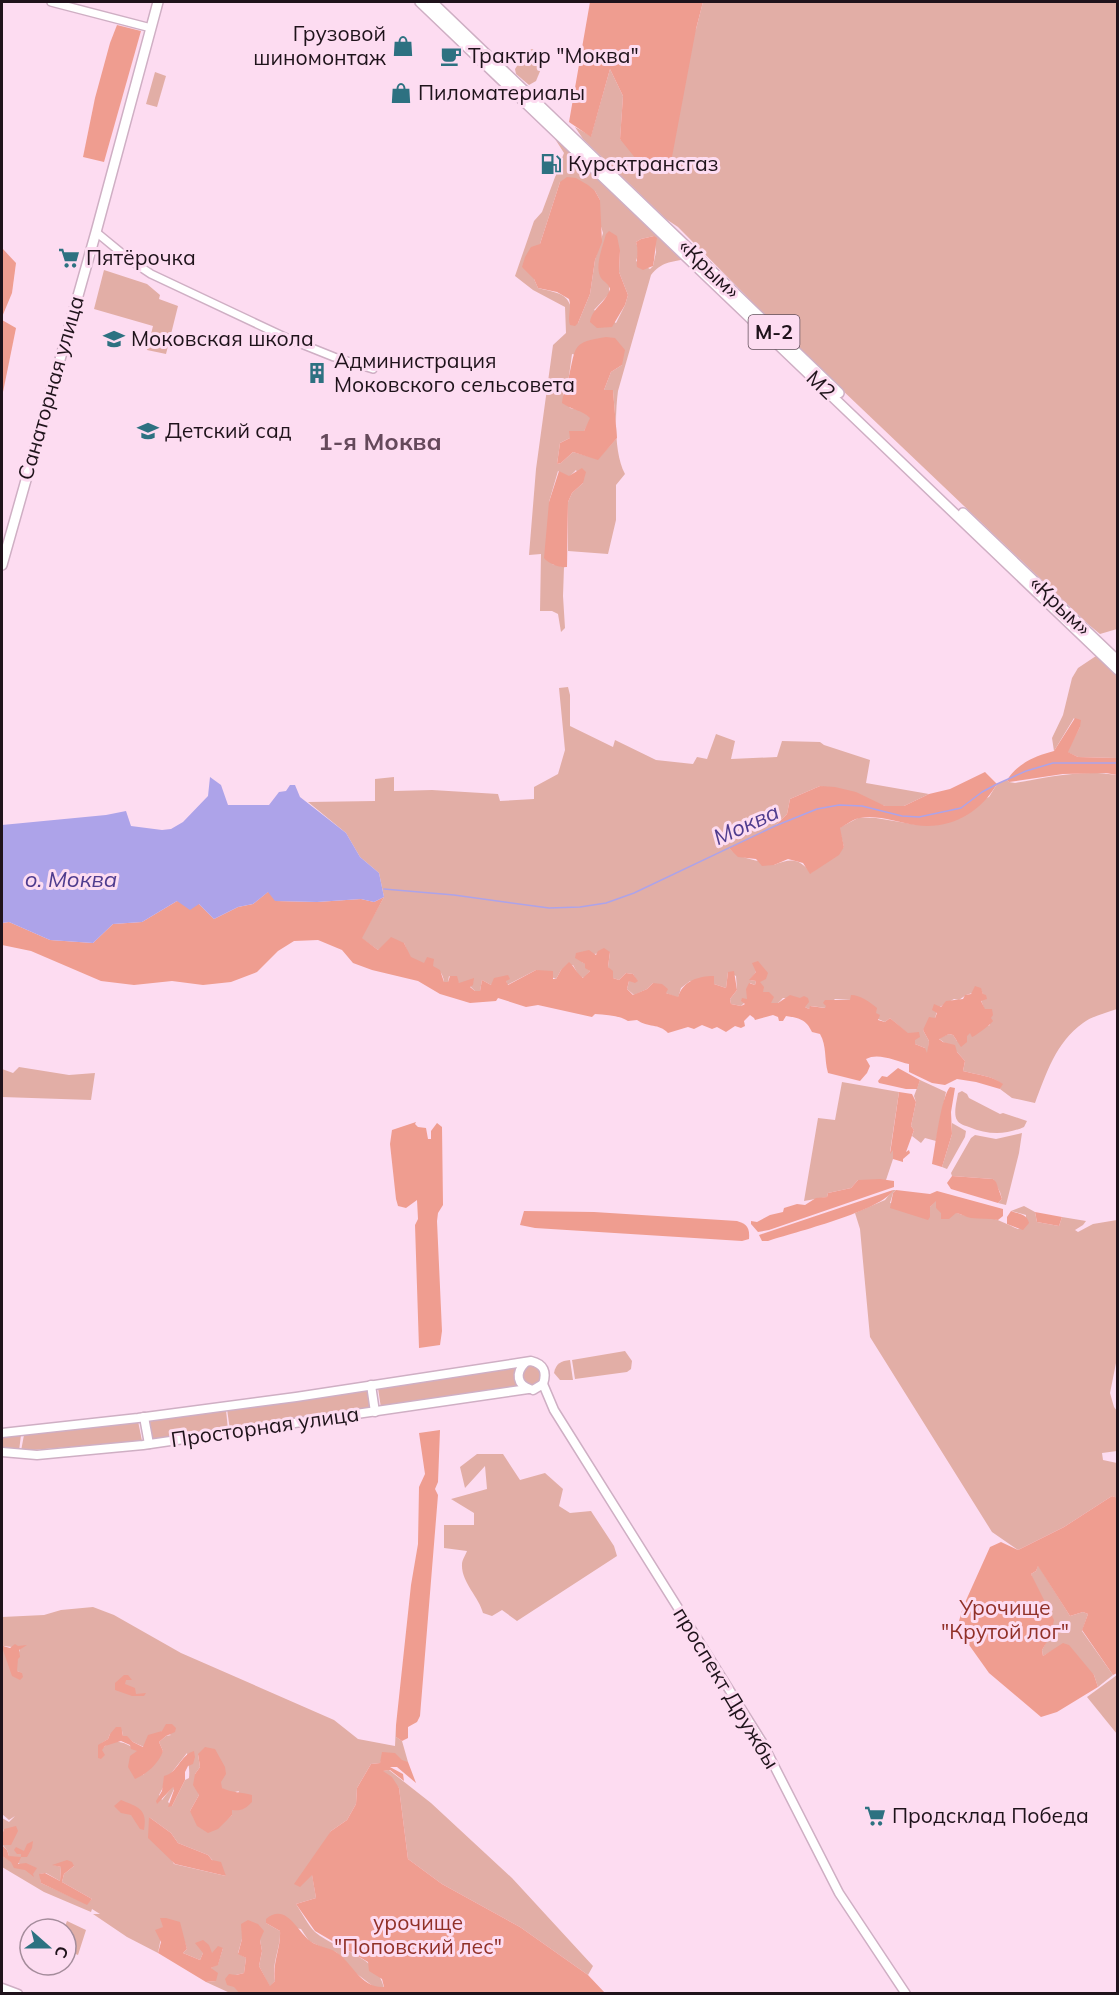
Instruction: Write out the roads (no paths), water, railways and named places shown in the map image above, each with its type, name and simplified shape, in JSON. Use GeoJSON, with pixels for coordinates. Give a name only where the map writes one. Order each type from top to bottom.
{"type":"FeatureCollection","features":[{"type":"Feature","properties":{"kind":"main road","name":"Санаторная улица"},"geometry":{"type":"LineString","coordinates":[[2,565],[158,2]]}},
{"type":"Feature","properties":{"kind":"main road","name":"М2"},"geometry":{"type":"LineString","coordinates":[[420,2],[1118,670]]}},
{"type":"Feature","properties":{"kind":"main road","name":"«Крым»"},"geometry":{"type":"LineString","coordinates":[[432,2],[1118,661]]}},
{"type":"Feature","properties":{"kind":"main road"},"geometry":{"type":"LineString","coordinates":[[531,1389],[543,1384],[546,1376],[544,1368],[537,1362],[525,1363],[519,1369],[518,1377],[521,1384],[531,1389],[543,1392],[549,1399]]}},
{"type":"Feature","properties":{"kind":"main road","name":"Просторная улица"},"geometry":{"type":"LineString","coordinates":[[2,1433],[144,1417],[525,1363]]}},
{"type":"Feature","properties":{"kind":"main road","name":"проспект Дружбы"},"geometry":{"type":"LineString","coordinates":[[543,1384],[554,1410],[762,1742],[839,1893],[906,1994]]}},
{"type":"Feature","properties":{"kind":"main road"},"geometry":{"type":"LineString","coordinates":[[371,1385],[375,1412]]}},
{"type":"Feature","properties":{"kind":"main road","name":"Просторная улица"},"geometry":{"type":"LineString","coordinates":[[2,1452],[37,1455],[149,1444],[531,1389]]}},
{"type":"Feature","properties":{"kind":"main road"},"geometry":{"type":"LineString","coordinates":[[144,1417],[149,1444]]}},
{"type":"Feature","properties":{"kind":"main road"},"geometry":{"type":"LineString","coordinates":[[2,1988],[18,1994]]}},
{"type":"Feature","properties":{"kind":"street"},"geometry":{"type":"LineString","coordinates":[[51,2],[150,28]]}},
{"type":"Feature","properties":{"kind":"street"},"geometry":{"type":"LineString","coordinates":[[96,232],[151,274],[289,339],[334,357],[373,369]]}},
{"type":"Feature","properties":{"kind":"water","name":"о. Моква"},"geometry":{"type":"Polygon","coordinates":[[[210,777],[221,785],[228,805],[269,805],[279,792],[286,791],[290,785],[295,785],[300,797],[346,833],[360,857],[379,873],[384,897],[374,902],[361,899],[317,902],[275,901],[268,892],[253,904],[238,907],[214,919],[199,904],[190,910],[177,901],[142,922],[113,924],[93,943],[50,940],[9,922],[2,923],[2,825],[126,811],[131,826],[171,829],[183,822],[208,796],[210,777]]]}},
{"type":"Feature","properties":{"kind":"waterway","name":"Моква"},"geometry":{"type":"LineString","coordinates":[[384,889],[454,895],[549,908],[606,903],[634,893],[775,826],[817,809],[839,805],[862,806],[902,816],[919,817],[961,808],[997,784],[1026,771],[1053,763],[1118,763]]}},
{"type":"Feature","properties":{"kind":"place","name":"Грузовой шиномонтаж"},"geometry":{"type":"Point","coordinates":[403,46]}},
{"type":"Feature","properties":{"kind":"place","name":"Трактир \"Моква\""},"geometry":{"type":"Point","coordinates":[451,56]}},
{"type":"Feature","properties":{"kind":"place","name":"Пиломатериалы"},"geometry":{"type":"Point","coordinates":[401,93]}},
{"type":"Feature","properties":{"kind":"place","name":"Курсктрансгаз"},"geometry":{"type":"Point","coordinates":[551,164]}},
{"type":"Feature","properties":{"kind":"place","name":"Пятёрочка"},"geometry":{"type":"Point","coordinates":[69,258]}},
{"type":"Feature","properties":{"kind":"place","name":"Моковская школа"},"geometry":{"type":"Point","coordinates":[114,339]}},
{"type":"Feature","properties":{"kind":"place","name":"Администрация Моковского сельсовета"},"geometry":{"type":"Point","coordinates":[317,373]}},
{"type":"Feature","properties":{"kind":"place","name":"Детский сад"},"geometry":{"type":"Point","coordinates":[148,431]}},
{"type":"Feature","properties":{"kind":"place","name":"Продсклад Победа"},"geometry":{"type":"Point","coordinates":[875,1816]}},
{"type":"Feature","properties":{"kind":"district","name":"1-я Моква"},"geometry":{"type":"Point","coordinates":[380,442]}},
{"type":"Feature","properties":{"kind":"park label","name":"Урочище \"Крутой лог\""},"geometry":{"type":"Point","coordinates":[1005,1620]}},
{"type":"Feature","properties":{"kind":"park label","name":"урочище \"Поповский лес\""},"geometry":{"type":"Point","coordinates":[418,1935]}}]}
